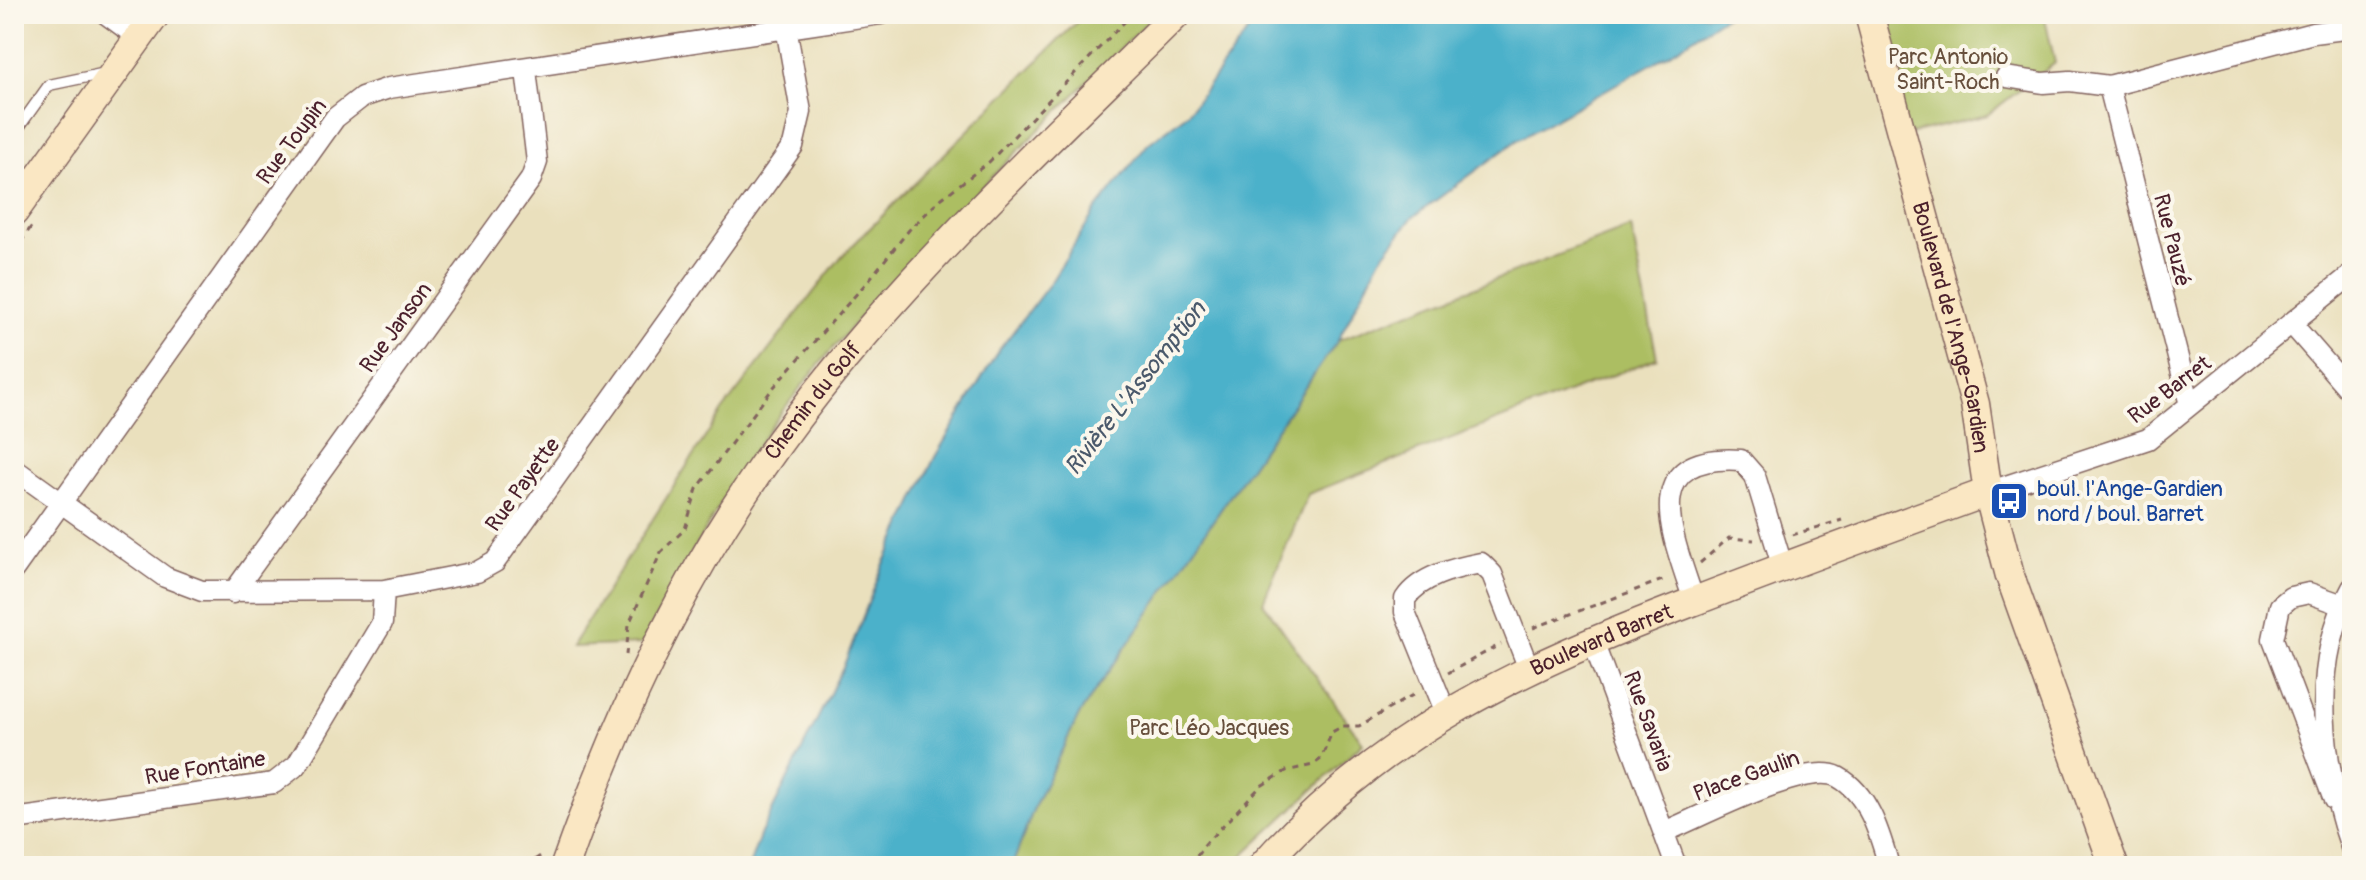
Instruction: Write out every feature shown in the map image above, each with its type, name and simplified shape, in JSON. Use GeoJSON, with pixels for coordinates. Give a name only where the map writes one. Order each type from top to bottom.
{"type":"FeatureCollection","features":[{"type":"Feature","properties":{"kind":"street"},"geometry":{"type":"LineString","coordinates":[[106,14],[139,38]]}},
{"type":"Feature","properties":{"kind":"street"},"geometry":{"type":"LineString","coordinates":[[14,212],[156,14]]}},
{"type":"Feature","properties":{"kind":"street","name":"Rue Toupin"},"geometry":{"type":"LineString","coordinates":[[14,569],[335,118],[362,97],[389,88],[526,70],[881,14]]}},
{"type":"Feature","properties":{"kind":"street","name":"Chemin du Golf"},"geometry":{"type":"LineString","coordinates":[[565,866],[639,681],[742,496],[790,427],[912,282],[1177,14]]}},
{"type":"Feature","properties":{"kind":"street","name":"Boulevard de l'Ange-Gardien"},"geometry":{"type":"LineString","coordinates":[[1869,14],[1975,404],[1988,492],[2010,576],[2114,866]]}},
{"type":"Feature","properties":{"kind":"street","name":"Rue Payette"},"geometry":{"type":"LineString","coordinates":[[14,469],[183,587],[233,593],[384,590],[477,572],[495,562],[793,146],[801,112],[786,27]]}},
{"type":"Feature","properties":{"kind":"street"},"geometry":{"type":"LineString","coordinates":[[2006,77],[2043,83],[2070,81],[2109,86],[2313,33],[2352,28]]}},
{"type":"Feature","properties":{"kind":"street","name":"Rue Janson"},"geometry":{"type":"LineString","coordinates":[[233,593],[531,179],[537,162],[526,70]]}},
{"type":"Feature","properties":{"kind":"street","name":"Rue Pauzé"},"geometry":{"type":"LineString","coordinates":[[2109,86],[2190,405]]}},
{"type":"Feature","properties":{"kind":"street","name":"Rue Barret"},"geometry":{"type":"LineString","coordinates":[[1988,492],[2148,439],[2352,274]]}},
{"type":"Feature","properties":{"kind":"street"},"geometry":{"type":"LineString","coordinates":[[2291,323],[2352,393]]}},
{"type":"Feature","properties":{"kind":"street"},"geometry":{"type":"LineString","coordinates":[[1694,601],[1667,510],[1676,483],[1696,467],[1720,459],[1741,460],[1755,476],[1782,565]]}},
{"type":"Feature","properties":{"kind":"street","name":"Boulevard Barret"},"geometry":{"type":"LineString","coordinates":[[1262,866],[1319,808],[1368,767],[1446,713],[1529,669],[1592,639],[1782,565],[1988,492]]}},
{"type":"Feature","properties":{"kind":"street"},"geometry":{"type":"LineString","coordinates":[[1446,713],[1405,612],[1405,599],[1422,583],[1460,567],[1481,563],[1492,574],[1529,669]]}},
{"type":"Feature","properties":{"kind":"street","name":"Rue Fontaine"},"geometry":{"type":"LineString","coordinates":[[14,819],[274,783],[297,765],[382,623],[384,590]]}},
{"type":"Feature","properties":{"kind":"street"},"geometry":{"type":"LineString","coordinates":[[2334,800],[2325,711],[2327,656],[2347,596],[2309,593],[2291,597],[2280,606],[2273,639],[2352,850]]}},
{"type":"Feature","properties":{"kind":"street","name":"Rue Savaria"},"geometry":{"type":"LineString","coordinates":[[1592,639],[1676,866]]}},
{"type":"Feature","properties":{"kind":"street","name":"Place Gaulin"},"geometry":{"type":"LineString","coordinates":[[1664,832],[1797,776],[1835,775],[1848,784],[1869,811],[1889,866]]}},
{"type":"Feature","properties":{"kind":"lane"},"geometry":{"type":"LineString","coordinates":[[14,134],[49,85],[116,71]]}},
{"type":"Feature","properties":{"kind":"green space"},"geometry":{"type":"Polygon","coordinates":[[[1085,14],[1155,14],[926,245],[797,392],[734,483],[642,644],[571,647],[722,411],[841,257],[1085,14]]]}},
{"type":"Feature","properties":{"kind":"green space","name":"Parc Antonio Saint-Roch"},"geometry":{"type":"Polygon","coordinates":[[[1876,14],[2044,14],[2055,63],[1987,115],[1906,135],[1876,14]]]}},
{"type":"Feature","properties":{"kind":"green space","name":"Parc Léo Jacques"},"geometry":{"type":"Polygon","coordinates":[[[1631,227],[1657,358],[1308,494],[1263,602],[1363,743],[1231,866],[1012,866],[1035,805],[1080,713],[1338,340],[1631,227]]]}},
{"type":"Feature","properties":{"kind":"water","name":"Rivière L'Assomption"},"geometry":{"type":"Polygon","coordinates":[[[1261,14],[1729,14],[1669,54],[1516,141],[1412,218],[1381,258],[1338,340],[1080,713],[1035,805],[1012,866],[749,866],[761,833],[844,665],[882,568],[935,457],[996,354],[1051,282],[1095,211],[1148,144],[1188,113],[1261,14]]]}},
{"type":"Feature","properties":{"kind":"place","name":"boul. l'Ange-Gardien nord / boul. Barret"},"geometry":{"type":"Point","coordinates":[2009,501]}}]}
